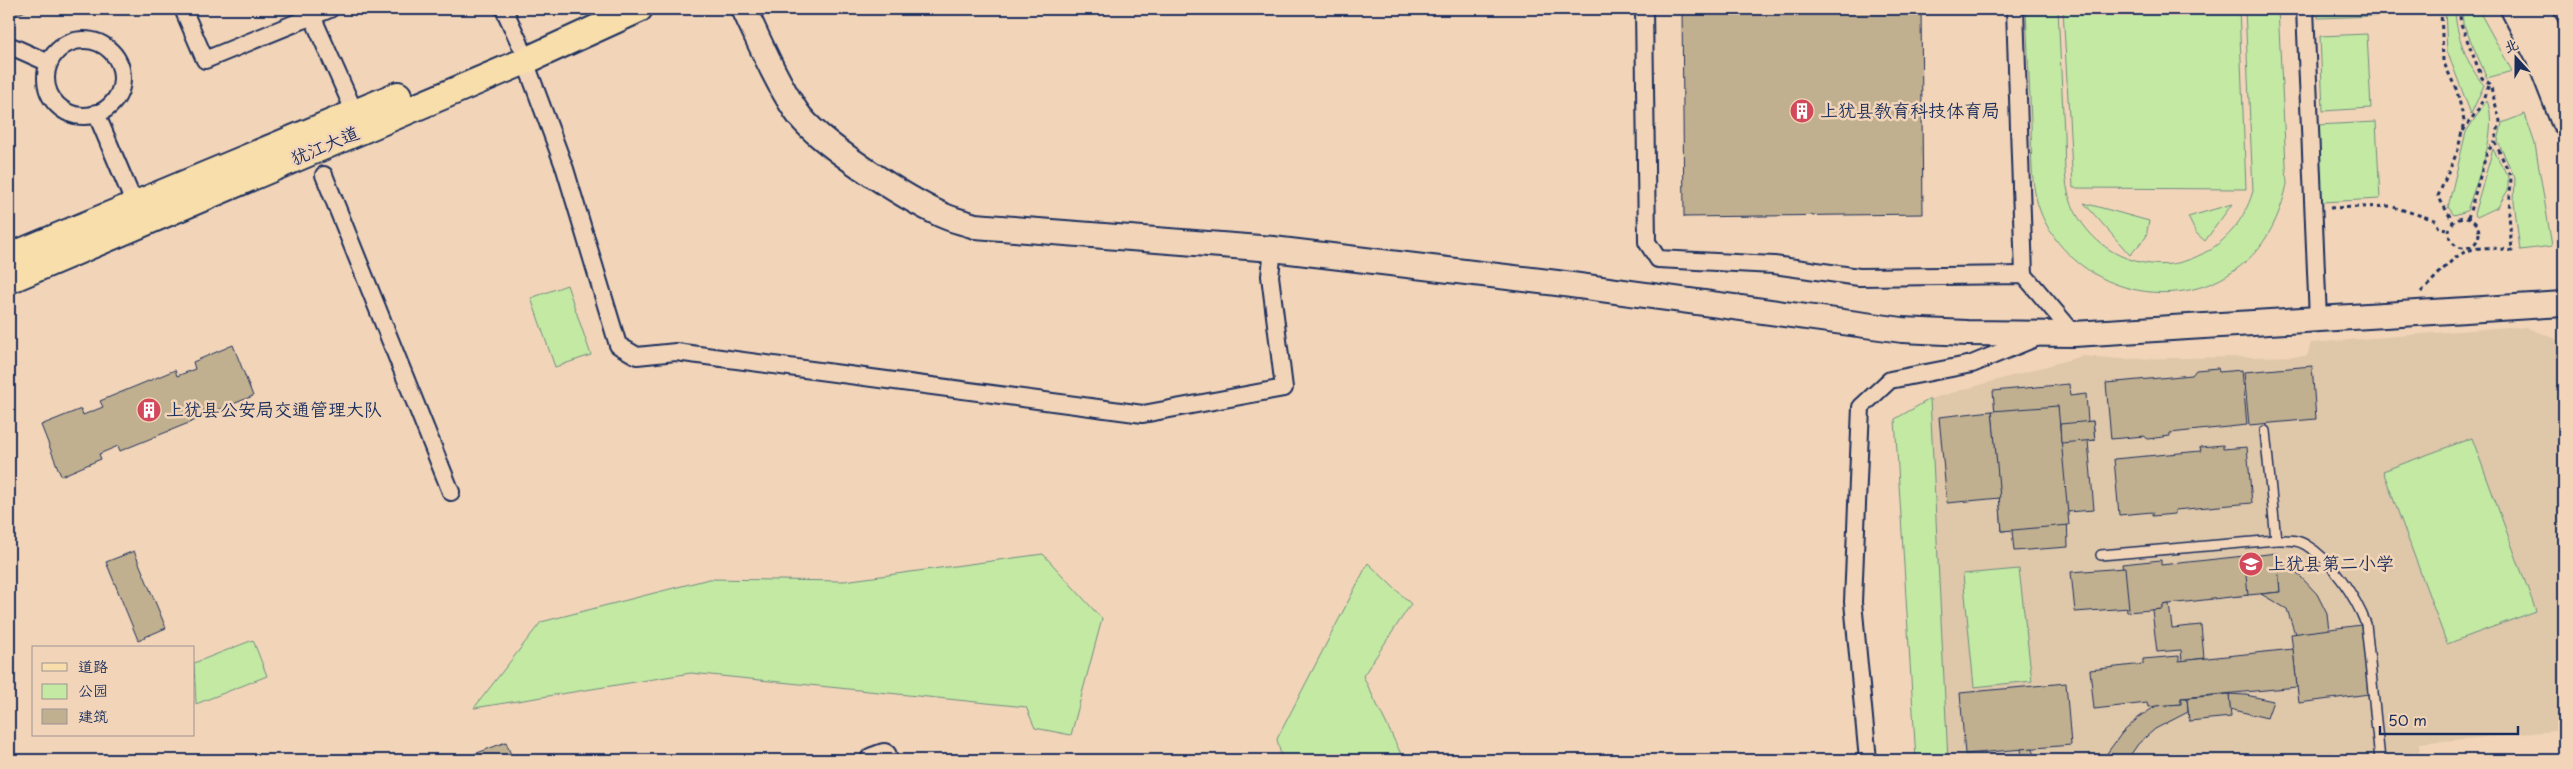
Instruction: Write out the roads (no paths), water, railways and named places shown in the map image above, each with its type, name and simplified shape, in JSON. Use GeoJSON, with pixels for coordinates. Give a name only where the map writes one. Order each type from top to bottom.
{"type":"FeatureCollection","features":[{"type":"Feature","properties":{"kind":"main road","name":"犹江大道"},"geometry":{"type":"LineString","coordinates":[[9,280],[523,53],[598,9]]}},
{"type":"Feature","properties":{"kind":"main road","name":"犹江大道"},"geometry":{"type":"LineString","coordinates":[[9,257],[354,114],[639,9]]}},
{"type":"Feature","properties":{"kind":"street"},"geometry":{"type":"LineString","coordinates":[[183,9],[205,60],[330,9]]}},
{"type":"Feature","properties":{"kind":"street"},"geometry":{"type":"LineString","coordinates":[[504,9],[523,53],[565,169],[618,345],[637,356],[676,352],[1143,414],[1284,388],[1270,276],[1273,249]]}},
{"type":"Feature","properties":{"kind":"street"},"geometry":{"type":"LineString","coordinates":[[744,9],[776,76],[797,113],[826,142],[884,182],[942,215],[975,226],[1273,249],[1567,285],[1902,330],[2074,334],[2564,304]]}},
{"type":"Feature","properties":{"kind":"street"},"geometry":{"type":"LineString","coordinates":[[1644,9],[1647,242],[1658,259],[1774,265],[1859,277],[2024,274]]}},
{"type":"Feature","properties":{"kind":"street"},"geometry":{"type":"LineString","coordinates":[[2016,9],[2024,274],[2074,334]]}},
{"type":"Feature","properties":{"kind":"street"},"geometry":{"type":"LineString","coordinates":[[2305,9],[2318,319]]}},
{"type":"Feature","properties":{"kind":"street"},"geometry":{"type":"LineString","coordinates":[[2514,9],[2539,60],[2564,123]]}},
{"type":"Feature","properties":{"kind":"street"},"geometry":{"type":"LineString","coordinates":[[2538,9],[2564,64]]}},
{"type":"Feature","properties":{"kind":"street"},"geometry":{"type":"LineString","coordinates":[[312,16],[354,114]]}},
{"type":"Feature","properties":{"kind":"street"},"geometry":{"type":"LineString","coordinates":[[79,40],[102,44],[114,55],[122,76],[119,91],[111,104],[96,113],[78,115],[69,113],[54,101],[46,83],[49,63],[61,48],[79,40]]}},
{"type":"Feature","properties":{"kind":"street"},"geometry":{"type":"LineString","coordinates":[[9,49],[13,47],[49,63]]}},
{"type":"Feature","properties":{"kind":"street"},"geometry":{"type":"LineString","coordinates":[[96,113],[135,205]]}},
{"type":"Feature","properties":{"kind":"street"},"geometry":{"type":"LineString","coordinates":[[324,174],[451,492]]}},
{"type":"Feature","properties":{"kind":"street"},"geometry":{"type":"LineString","coordinates":[[1868,760],[1853,602],[1861,407],[1890,380],[1972,364],[2047,333]]}},
{"type":"Feature","properties":{"kind":"lane"},"geometry":{"type":"LineString","coordinates":[[2265,431],[2276,540]]}},
{"type":"Feature","properties":{"kind":"lane"},"geometry":{"type":"LineString","coordinates":[[2101,556],[2276,540],[2293,540],[2306,544],[2344,583],[2358,604],[2366,624],[2380,760]]}},
{"type":"Feature","properties":{"kind":"place","name":"上犹县教育科技体育局"},"geometry":{"type":"Point","coordinates":[1802,111]}},
{"type":"Feature","properties":{"kind":"place","name":"上犹县公安局交通管理大队"},"geometry":{"type":"Point","coordinates":[149,410]}},
{"type":"Feature","properties":{"kind":"place","name":"上犹县第二小学"},"geometry":{"type":"Point","coordinates":[2251,564]}}]}
